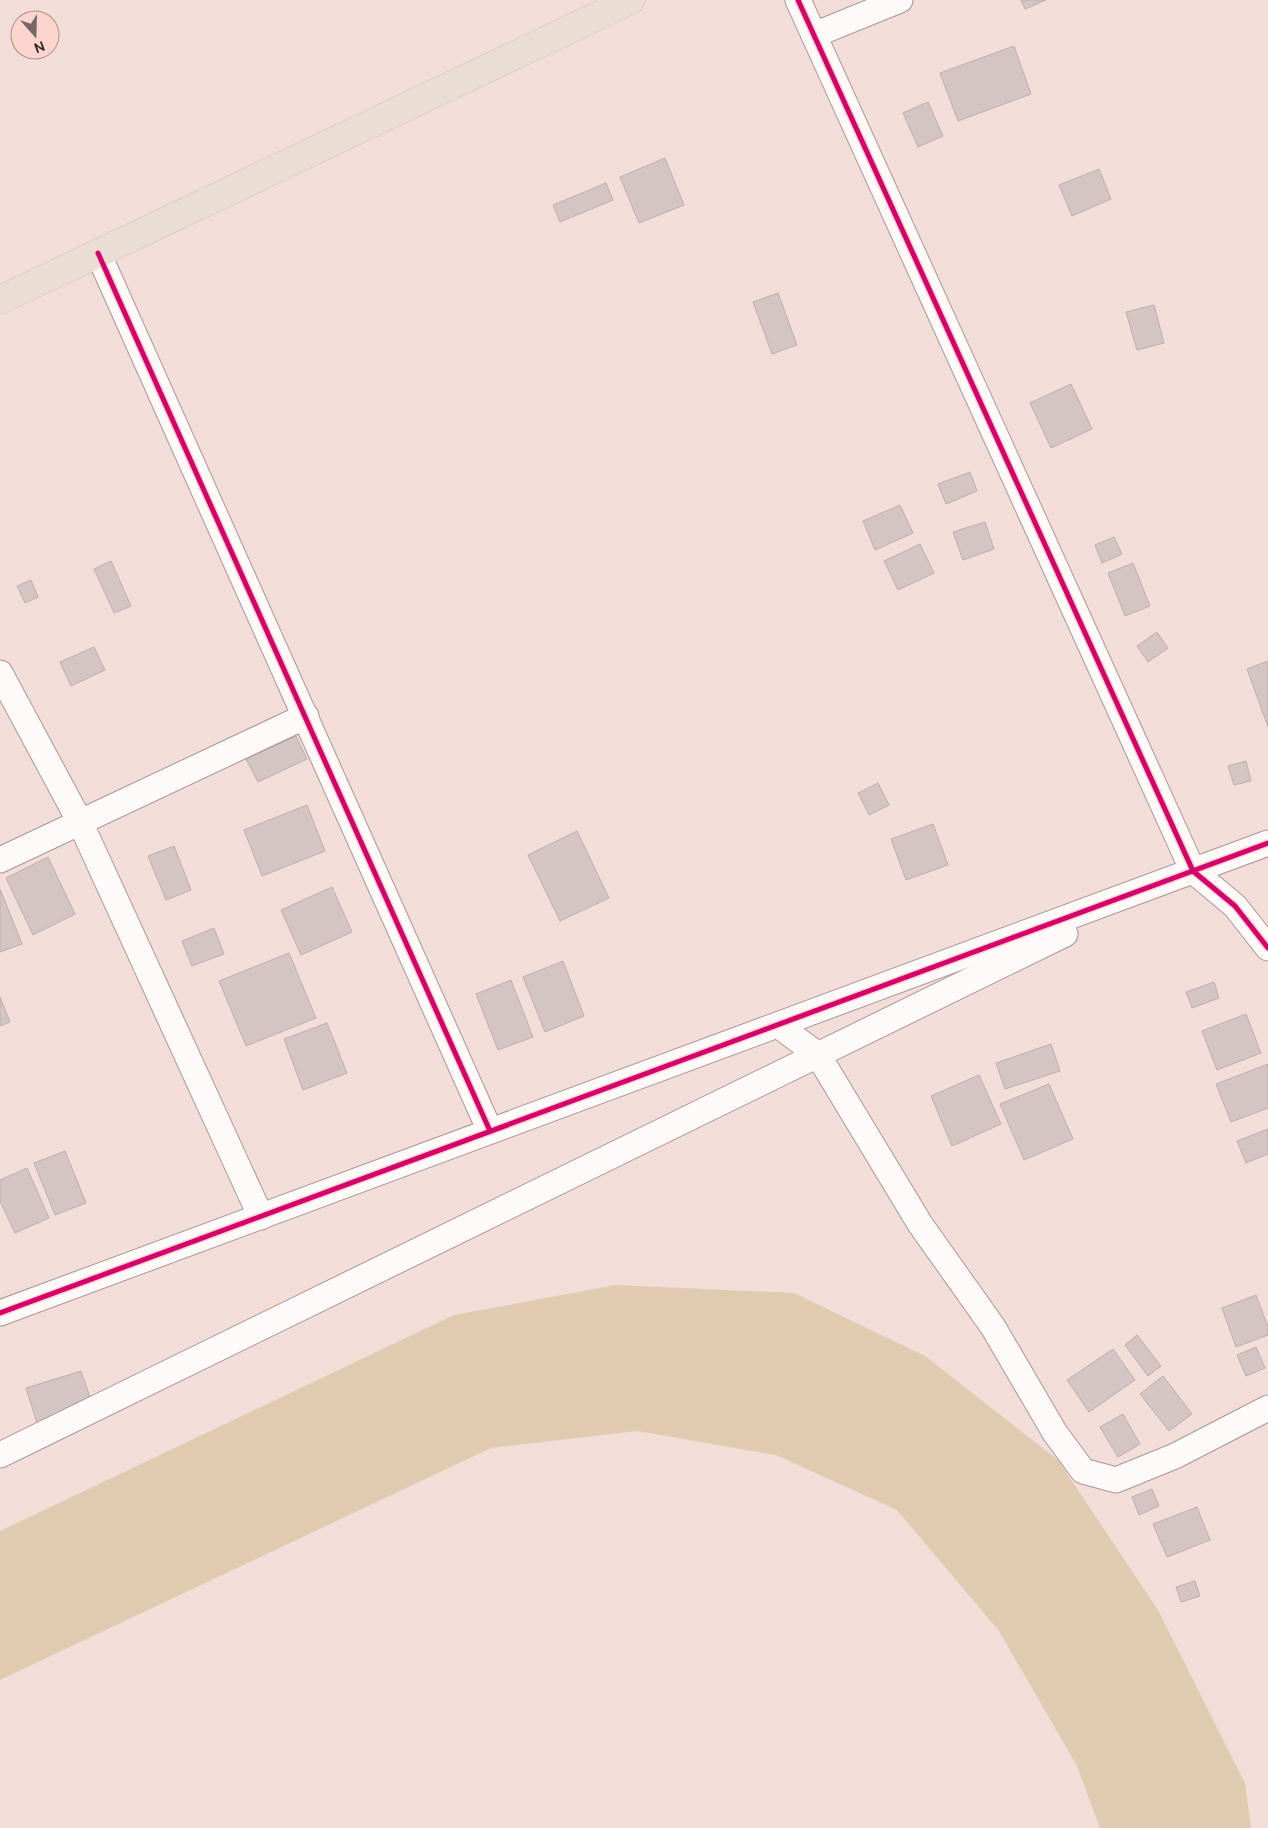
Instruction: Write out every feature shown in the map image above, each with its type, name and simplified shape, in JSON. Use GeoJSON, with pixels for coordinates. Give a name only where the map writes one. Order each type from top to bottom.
{"type":"FeatureCollection","features":[{"type":"Feature","properties":{"kind":"highway"},"geometry":{"type":"LineString","coordinates":[[0,300],[631,0]]}},
{"type":"Feature","properties":{"kind":"street"},"geometry":{"type":"LineString","coordinates":[[798,0],[1193,871],[1235,906],[1262,941],[1268,962]]}},
{"type":"Feature","properties":{"kind":"street"},"geometry":{"type":"LineString","coordinates":[[814,35],[900,0]]}},
{"type":"Feature","properties":{"kind":"street"},"geometry":{"type":"LineString","coordinates":[[98,253],[490,1132]]}},
{"type":"Feature","properties":{"kind":"street"},"geometry":{"type":"LineString","coordinates":[[0,673],[80,822],[260,1217]]}},
{"type":"Feature","properties":{"kind":"street"},"geometry":{"type":"LineString","coordinates":[[0,860],[306,716]]}},
{"type":"Feature","properties":{"kind":"street"},"geometry":{"type":"LineString","coordinates":[[0,1313],[1268,843]]}},
{"type":"Feature","properties":{"kind":"street"},"geometry":{"type":"LineString","coordinates":[[0,1455],[1193,871]]}},
{"type":"Feature","properties":{"kind":"street"},"geometry":{"type":"LineString","coordinates":[[778,1025],[818,1054],[920,1224],[993,1327],[1055,1433],[1083,1471],[1116,1480],[1175,1456],[1268,1408]]}},
{"type":"Feature","properties":{"kind":"shaded area"},"geometry":{"type":"Polygon","coordinates":[[[616,1285],[794,1293],[925,1356],[1058,1460],[1158,1610],[1245,1783],[1251,1828],[1100,1828],[1077,1766],[999,1631],[897,1510],[776,1455],[637,1431],[491,1448],[0,1680],[0,1531],[454,1315],[616,1285]]]}},
{"type":"Feature","properties":{"kind":"building"},"geometry":{"type":"Polygon","coordinates":[[[1021,0],[1046,0],[1025,9],[1021,0]]]}},
{"type":"Feature","properties":{"kind":"building"},"geometry":{"type":"Polygon","coordinates":[[[1014,46],[1031,94],[958,121],[940,73],[1014,46]]]}},
{"type":"Feature","properties":{"kind":"building"},"geometry":{"type":"Polygon","coordinates":[[[928,102],[943,136],[918,147],[903,113],[928,102]]]}},
{"type":"Feature","properties":{"kind":"building"},"geometry":{"type":"Polygon","coordinates":[[[665,158],[684,205],[639,223],[620,177],[665,158]]]}},
{"type":"Feature","properties":{"kind":"building"},"geometry":{"type":"Polygon","coordinates":[[[1099,169],[1111,199],[1072,216],[1059,185],[1099,169]]]}},
{"type":"Feature","properties":{"kind":"building"},"geometry":{"type":"Polygon","coordinates":[[[606,183],[613,200],[560,222],[553,205],[606,183]]]}},
{"type":"Feature","properties":{"kind":"building"},"geometry":{"type":"Polygon","coordinates":[[[778,293],[797,345],[772,354],[753,302],[778,293]]]}},
{"type":"Feature","properties":{"kind":"building"},"geometry":{"type":"Polygon","coordinates":[[[1154,305],[1164,343],[1137,350],[1126,312],[1154,305]]]}},
{"type":"Feature","properties":{"kind":"building"},"geometry":{"type":"Polygon","coordinates":[[[1071,384],[1092,429],[1051,448],[1030,403],[1071,384]]]}},
{"type":"Feature","properties":{"kind":"building"},"geometry":{"type":"Polygon","coordinates":[[[970,472],[977,491],[946,504],[938,484],[970,472]]]}},
{"type":"Feature","properties":{"kind":"building"},"geometry":{"type":"Polygon","coordinates":[[[900,505],[913,533],[875,550],[863,521],[900,505]]]}},
{"type":"Feature","properties":{"kind":"building"},"geometry":{"type":"Polygon","coordinates":[[[985,522],[994,549],[963,560],[953,532],[985,522]]]}},
{"type":"Feature","properties":{"kind":"building"},"geometry":{"type":"Polygon","coordinates":[[[1114,537],[1122,554],[1102,563],[1095,545],[1114,537]]]}},
{"type":"Feature","properties":{"kind":"building"},"geometry":{"type":"Polygon","coordinates":[[[920,544],[934,573],[898,590],[884,561],[920,544]]]}},
{"type":"Feature","properties":{"kind":"building"},"geometry":{"type":"Polygon","coordinates":[[[111,561],[131,606],[114,613],[94,569],[111,561]]]}},
{"type":"Feature","properties":{"kind":"building"},"geometry":{"type":"Polygon","coordinates":[[[1133,563],[1150,606],[1125,616],[1108,573],[1133,563]]]}},
{"type":"Feature","properties":{"kind":"building"},"geometry":{"type":"Polygon","coordinates":[[[31,580],[38,597],[25,603],[17,586],[31,580]]]}},
{"type":"Feature","properties":{"kind":"building"},"geometry":{"type":"Polygon","coordinates":[[[1157,632],[1168,648],[1148,662],[1137,646],[1157,632]]]}},
{"type":"Feature","properties":{"kind":"building"},"geometry":{"type":"Polygon","coordinates":[[[94,647],[105,670],[71,686],[60,662],[94,647]]]}},
{"type":"Feature","properties":{"kind":"building"},"geometry":{"type":"Polygon","coordinates":[[[1268,661],[1268,727],[1247,669],[1268,661]]]}},
{"type":"Feature","properties":{"kind":"building"},"geometry":{"type":"Polygon","coordinates":[[[296,736],[307,759],[258,782],[246,759],[296,736]]]}},
{"type":"Feature","properties":{"kind":"building"},"geometry":{"type":"Polygon","coordinates":[[[1246,761],[1251,781],[1234,785],[1228,766],[1246,761]]]}},
{"type":"Feature","properties":{"kind":"building"},"geometry":{"type":"Polygon","coordinates":[[[878,783],[889,805],[869,815],[858,793],[878,783]]]}},
{"type":"Feature","properties":{"kind":"building"},"geometry":{"type":"Polygon","coordinates":[[[307,805],[325,851],[262,876],[244,830],[307,805]]]}},
{"type":"Feature","properties":{"kind":"building"},"geometry":{"type":"Polygon","coordinates":[[[933,824],[948,865],[906,880],[891,839],[933,824]]]}},
{"type":"Feature","properties":{"kind":"building"},"geometry":{"type":"Polygon","coordinates":[[[577,831],[609,898],[560,921],[528,855],[577,831]]]}},
{"type":"Feature","properties":{"kind":"building"},"geometry":{"type":"Polygon","coordinates":[[[174,846],[191,890],[166,900],[148,856],[174,846]]]}},
{"type":"Feature","properties":{"kind":"building"},"geometry":{"type":"Polygon","coordinates":[[[48,857],[75,914],[33,935],[6,878],[48,857]]]}},
{"type":"Feature","properties":{"kind":"building"},"geometry":{"type":"Polygon","coordinates":[[[332,887],[352,932],[301,955],[281,910],[332,887]]]}},
{"type":"Feature","properties":{"kind":"building"},"geometry":{"type":"Polygon","coordinates":[[[0,889],[22,944],[0,952],[0,889]]]}},
{"type":"Feature","properties":{"kind":"building"},"geometry":{"type":"Polygon","coordinates":[[[214,928],[224,954],[192,966],[182,941],[214,928]]]}},
{"type":"Feature","properties":{"kind":"building"},"geometry":{"type":"Polygon","coordinates":[[[289,953],[316,1018],[246,1046],[219,981],[289,953]]]}},
{"type":"Feature","properties":{"kind":"building"},"geometry":{"type":"Polygon","coordinates":[[[563,961],[584,1016],[545,1032],[523,977],[563,961]]]}},
{"type":"Feature","properties":{"kind":"building"},"geometry":{"type":"Polygon","coordinates":[[[511,980],[533,1037],[498,1050],[476,994],[511,980]]]}},
{"type":"Feature","properties":{"kind":"building"},"geometry":{"type":"Polygon","coordinates":[[[1214,982],[1219,998],[1192,1008],[1186,992],[1214,982]]]}},
{"type":"Feature","properties":{"kind":"building"},"geometry":{"type":"Polygon","coordinates":[[[0,997],[10,1022],[0,1026],[0,997]]]}},
{"type":"Feature","properties":{"kind":"building"},"geometry":{"type":"Polygon","coordinates":[[[1246,1014],[1261,1053],[1217,1070],[1202,1031],[1246,1014]]]}},
{"type":"Feature","properties":{"kind":"building"},"geometry":{"type":"Polygon","coordinates":[[[327,1023],[347,1073],[303,1090],[284,1039],[327,1023]]]}},
{"type":"Feature","properties":{"kind":"building"},"geometry":{"type":"Polygon","coordinates":[[[1051,1044],[1060,1071],[1005,1089],[996,1063],[1051,1044]]]}},
{"type":"Feature","properties":{"kind":"building"},"geometry":{"type":"Polygon","coordinates":[[[1268,1064],[1268,1108],[1231,1122],[1216,1084],[1268,1064]]]}},
{"type":"Feature","properties":{"kind":"building"},"geometry":{"type":"Polygon","coordinates":[[[979,1075],[1001,1124],[952,1146],[931,1096],[979,1075]]]}},
{"type":"Feature","properties":{"kind":"building"},"geometry":{"type":"Polygon","coordinates":[[[1049,1084],[1073,1139],[1024,1160],[1000,1104],[1049,1084]]]}},
{"type":"Feature","properties":{"kind":"building"},"geometry":{"type":"Polygon","coordinates":[[[1268,1129],[1268,1154],[1246,1163],[1237,1141],[1268,1129]]]}},
{"type":"Feature","properties":{"kind":"building"},"geometry":{"type":"Polygon","coordinates":[[[65,1151],[86,1203],[55,1215],[34,1163],[65,1151]]]}},
{"type":"Feature","properties":{"kind":"building"},"geometry":{"type":"Polygon","coordinates":[[[27,1168],[49,1218],[15,1233],[0,1201],[0,1180],[27,1168]]]}},
{"type":"Feature","properties":{"kind":"building"},"geometry":{"type":"Polygon","coordinates":[[[1256,1295],[1268,1327],[1268,1335],[1236,1347],[1222,1308],[1256,1295]]]}},
{"type":"Feature","properties":{"kind":"building"},"geometry":{"type":"Polygon","coordinates":[[[1137,1335],[1161,1366],[1148,1376],[1125,1345],[1137,1335]]]}},
{"type":"Feature","properties":{"kind":"building"},"geometry":{"type":"Polygon","coordinates":[[[1256,1347],[1265,1368],[1246,1376],[1237,1355],[1256,1347]]]}},
{"type":"Feature","properties":{"kind":"building"},"geometry":{"type":"Polygon","coordinates":[[[1113,1349],[1135,1380],[1089,1412],[1067,1380],[1113,1349]]]}},
{"type":"Feature","properties":{"kind":"building"},"geometry":{"type":"Polygon","coordinates":[[[81,1371],[93,1406],[37,1423],[26,1388],[81,1371]]]}},
{"type":"Feature","properties":{"kind":"building"},"geometry":{"type":"Polygon","coordinates":[[[1163,1376],[1192,1414],[1169,1431],[1140,1394],[1163,1376]]]}},
{"type":"Feature","properties":{"kind":"building"},"geometry":{"type":"Polygon","coordinates":[[[1123,1414],[1140,1444],[1118,1457],[1100,1427],[1123,1414]]]}},
{"type":"Feature","properties":{"kind":"building"},"geometry":{"type":"Polygon","coordinates":[[[1152,1489],[1159,1506],[1139,1515],[1132,1497],[1152,1489]]]}},
{"type":"Feature","properties":{"kind":"building"},"geometry":{"type":"Polygon","coordinates":[[[1197,1507],[1210,1540],[1167,1557],[1153,1524],[1197,1507]]]}},
{"type":"Feature","properties":{"kind":"building"},"geometry":{"type":"Polygon","coordinates":[[[1195,1581],[1200,1596],[1181,1602],[1176,1587],[1195,1581]]]}},
{"type":"Feature","properties":{"kind":"cycle path"},"geometry":{"type":"LineString","coordinates":[[798,0],[1193,871],[1235,906],[1268,948]]}},
{"type":"Feature","properties":{"kind":"cycle path"},"geometry":{"type":"LineString","coordinates":[[98,253],[490,1131]]}},
{"type":"Feature","properties":{"kind":"cycle path"},"geometry":{"type":"LineString","coordinates":[[0,1313],[1268,843]]}}]}
